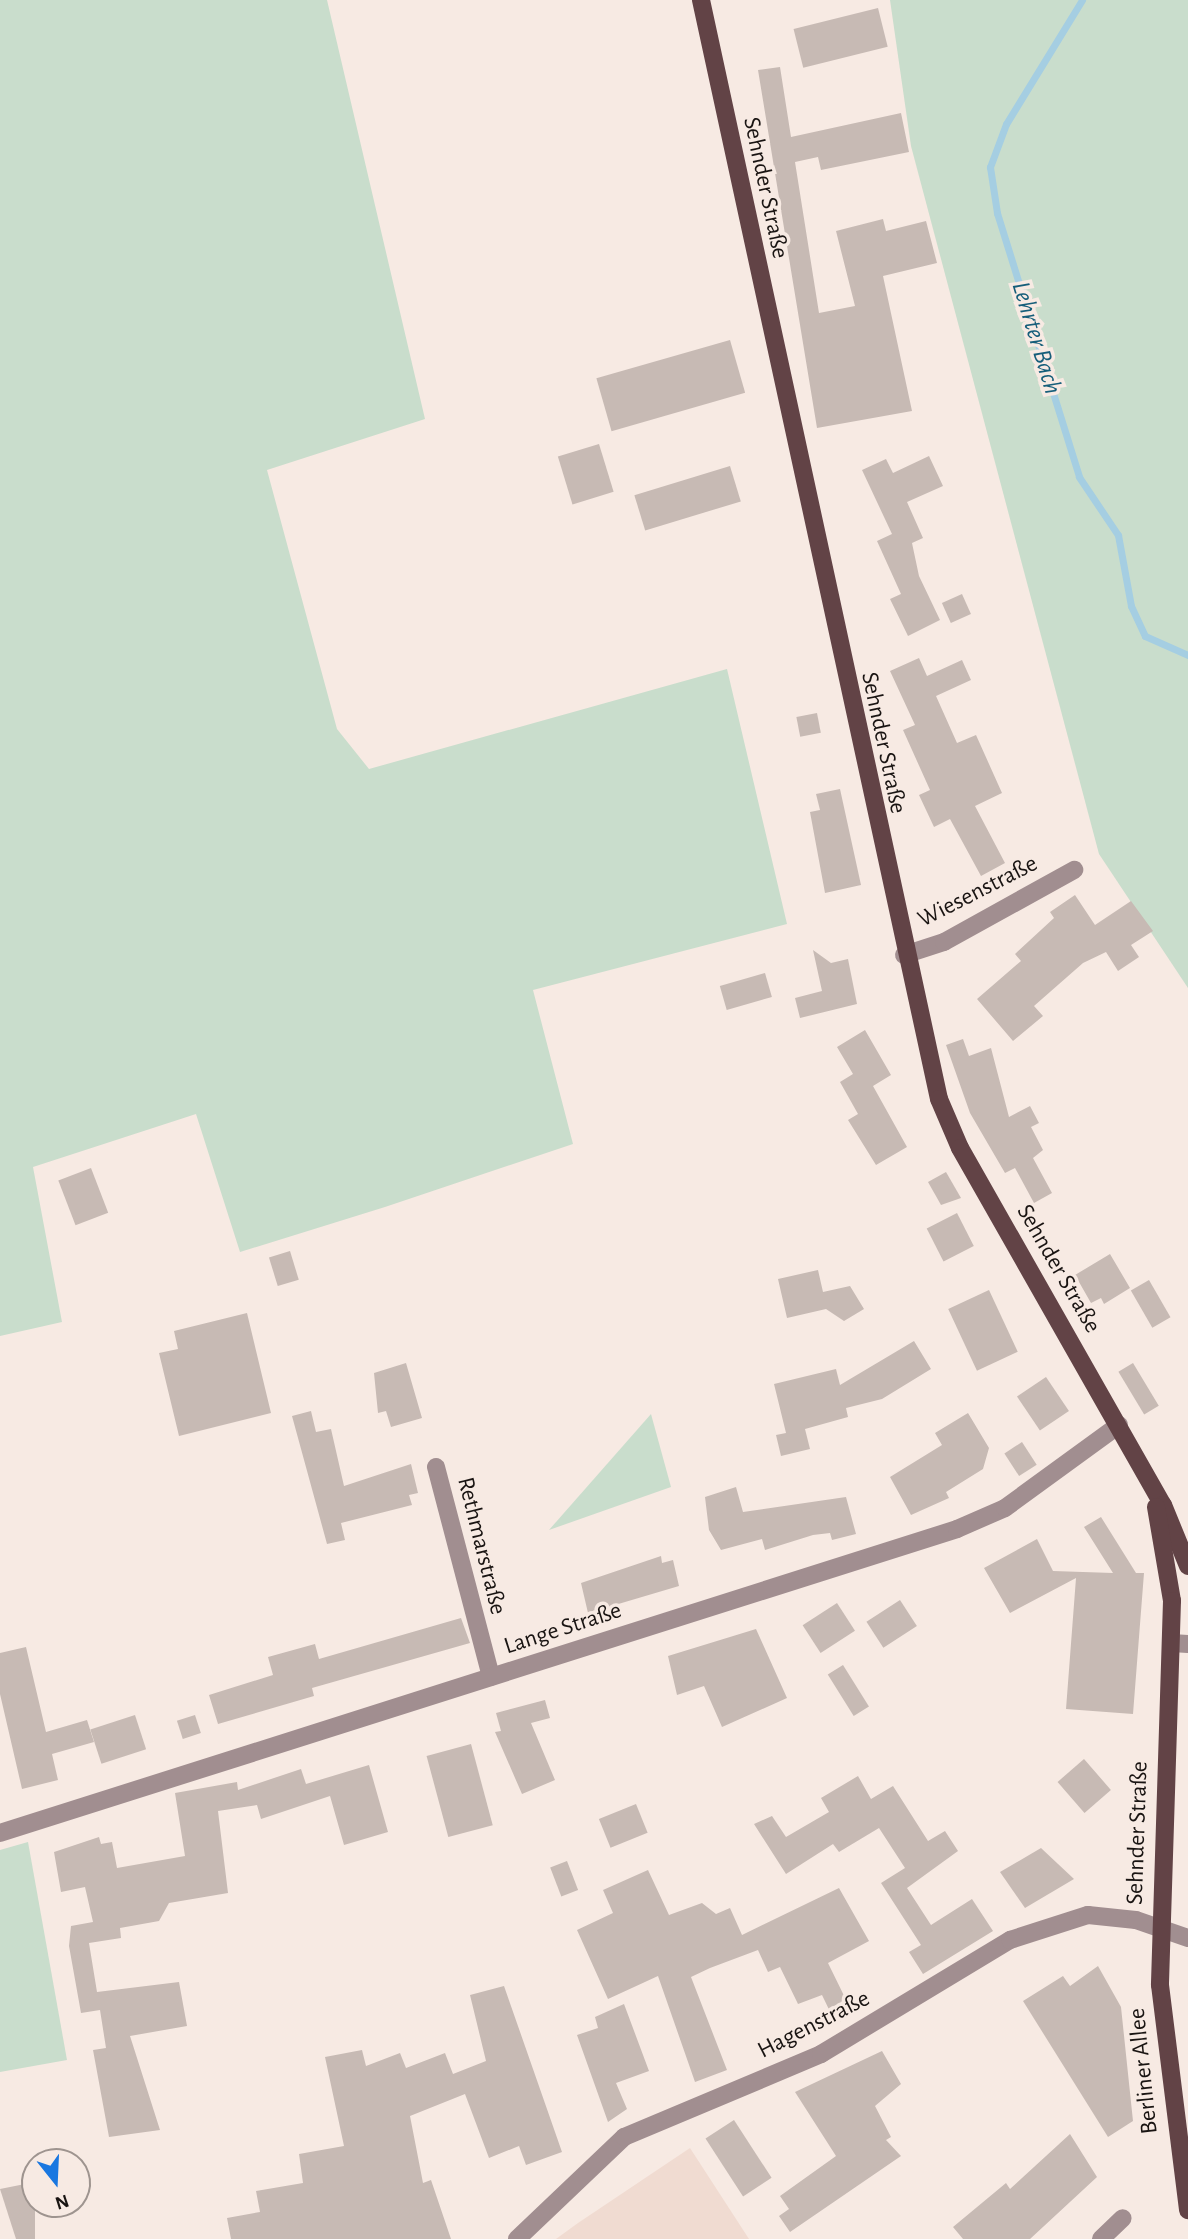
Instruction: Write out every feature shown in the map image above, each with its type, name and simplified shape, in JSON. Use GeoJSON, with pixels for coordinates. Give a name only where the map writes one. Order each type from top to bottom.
{"type":"FeatureCollection","features":[{"type":"Feature","properties":{"kind":"main road","name":"Sehnder Straße"},"geometry":{"type":"LineString","coordinates":[[701,0],[923,1044],[960,1148],[1119,1425],[1188,1566]]}},
{"type":"Feature","properties":{"kind":"main road","name":"Sehnder Straße"},"geometry":{"type":"LineString","coordinates":[[1134,1453],[1161,1529],[1180,1644],[1159,1926]]}},
{"type":"Feature","properties":{"kind":"main road","name":"Berliner Allee"},"geometry":{"type":"LineString","coordinates":[[1159,1926],[1165,2062],[1188,2210]]}},
{"type":"Feature","properties":{"kind":"street","name":"Wiesenstraße"},"geometry":{"type":"LineString","coordinates":[[904,955],[944,942],[1074,870]]}},
{"type":"Feature","properties":{"kind":"street","name":"Lange Straße"},"geometry":{"type":"LineString","coordinates":[[0,1833],[982,1520],[1119,1425]]}},
{"type":"Feature","properties":{"kind":"street","name":"Rethmarstraße"},"geometry":{"type":"LineString","coordinates":[[436,1467],[491,1677]]}},
{"type":"Feature","properties":{"kind":"street","name":"Hagenstraße"},"geometry":{"type":"LineString","coordinates":[[517,2239],[624,2137],[821,2054],[1010,1940],[1088,1915],[1159,1926],[1188,1938]]}},
{"type":"Feature","properties":{"kind":"street"},"geometry":{"type":"LineString","coordinates":[[1101,2239],[1123,2218]]}},
{"type":"Feature","properties":{"kind":"shaded area"},"geometry":{"type":"Polygon","coordinates":[[[690,2148],[749,2239],[556,2239],[578,2223],[690,2148]]]}},
{"type":"Feature","properties":{"kind":"green space"},"geometry":{"type":"Polygon","coordinates":[[[0,0],[327,0],[425,419],[267,470],[337,729],[369,769],[727,669],[787,924],[533,990],[573,1144],[385,1207],[240,1252],[196,1114],[33,1167],[62,1322],[0,1336],[0,0]]]}},
{"type":"Feature","properties":{"kind":"green space"},"geometry":{"type":"Polygon","coordinates":[[[890,0],[1188,0],[1188,988],[1099,854],[911,146],[890,0]]]}},
{"type":"Feature","properties":{"kind":"green space"},"geometry":{"type":"Polygon","coordinates":[[[651,1414],[671,1487],[549,1530],[651,1414]]]}},
{"type":"Feature","properties":{"kind":"green space"},"geometry":{"type":"Polygon","coordinates":[[[28,1842],[67,2060],[0,2072],[0,1850],[28,1842]]]}},
{"type":"Feature","properties":{"kind":"building"},"geometry":{"type":"Polygon","coordinates":[[[878,8],[888,47],[803,68],[794,29],[878,8]]]}},
{"type":"Feature","properties":{"kind":"building"},"geometry":{"type":"Polygon","coordinates":[[[780,67],[791,137],[901,113],[909,152],[821,170],[818,157],[795,162],[819,313],[855,306],[836,231],[883,219],[886,231],[926,221],[937,263],[883,276],[912,411],[817,428],[758,70],[780,67]]]}},
{"type":"Feature","properties":{"kind":"building"},"geometry":{"type":"Polygon","coordinates":[[[730,340],[745,393],[612,431],[596,378],[730,340]]]}},
{"type":"Feature","properties":{"kind":"building"},"geometry":{"type":"Polygon","coordinates":[[[599,444],[614,492],[572,504],[558,457],[599,444]]]}},
{"type":"Feature","properties":{"kind":"building"},"geometry":{"type":"Polygon","coordinates":[[[929,456],[943,486],[907,502],[923,538],[912,543],[919,576],[940,620],[908,636],[890,599],[901,594],[877,541],[892,534],[862,470],[886,459],[893,473],[929,456]]]}},
{"type":"Feature","properties":{"kind":"building"},"geometry":{"type":"Polygon","coordinates":[[[730,466],[741,501],[645,531],[634,495],[730,466]]]}},
{"type":"Feature","properties":{"kind":"building"},"geometry":{"type":"Polygon","coordinates":[[[962,594],[971,614],[951,623],[942,603],[962,594]]]}},
{"type":"Feature","properties":{"kind":"building"},"geometry":{"type":"Polygon","coordinates":[[[919,658],[927,676],[962,660],[971,680],[936,696],[957,743],[976,735],[1002,793],[975,806],[1005,863],[981,876],[950,819],[934,827],[919,795],[930,790],[903,730],[915,725],[890,671],[919,658]]]}},
{"type":"Feature","properties":{"kind":"building"},"geometry":{"type":"Polygon","coordinates":[[[817,713],[821,733],[800,737],[796,717],[817,713]]]}},
{"type":"Feature","properties":{"kind":"building"},"geometry":{"type":"Polygon","coordinates":[[[840,789],[861,885],[825,893],[810,812],[820,810],[816,794],[840,789]]]}},
{"type":"Feature","properties":{"kind":"building"},"geometry":{"type":"Polygon","coordinates":[[[1075,895],[1095,925],[1131,901],[1153,931],[1131,945],[1139,957],[1118,971],[1106,952],[1083,963],[1034,1006],[1043,1016],[1013,1041],[977,999],[1021,961],[1015,954],[1054,918],[1050,912],[1075,895]]]}},
{"type":"Feature","properties":{"kind":"building"},"geometry":{"type":"Polygon","coordinates":[[[813,950],[831,963],[848,959],[857,1004],[800,1018],[795,998],[822,991],[813,950]]]}},
{"type":"Feature","properties":{"kind":"building"},"geometry":{"type":"Polygon","coordinates":[[[765,973],[772,997],[727,1010],[720,986],[765,973]]]}},
{"type":"Feature","properties":{"kind":"building"},"geometry":{"type":"Polygon","coordinates":[[[865,1030],[891,1075],[873,1086],[907,1147],[876,1165],[848,1120],[858,1114],[840,1082],[853,1074],[837,1047],[865,1030]]]}},
{"type":"Feature","properties":{"kind":"building"},"geometry":{"type":"Polygon","coordinates":[[[963,1039],[969,1056],[991,1048],[1009,1117],[1030,1106],[1039,1123],[1031,1127],[1043,1150],[1033,1158],[1052,1193],[1034,1203],[1015,1168],[1005,1173],[970,1113],[946,1045],[963,1039]]]}},
{"type":"Feature","properties":{"kind":"building"},"geometry":{"type":"Polygon","coordinates":[[[91,1168],[108,1213],[76,1225],[58,1181],[91,1168]]]}},
{"type":"Feature","properties":{"kind":"building"},"geometry":{"type":"Polygon","coordinates":[[[946,1172],[961,1198],[941,1205],[928,1182],[946,1172]]]}},
{"type":"Feature","properties":{"kind":"building"},"geometry":{"type":"Polygon","coordinates":[[[957,1213],[974,1246],[944,1261],[927,1228],[957,1213]]]}},
{"type":"Feature","properties":{"kind":"building"},"geometry":{"type":"Polygon","coordinates":[[[290,1251],[299,1280],[278,1286],[269,1257],[290,1251]]]}},
{"type":"Feature","properties":{"kind":"building"},"geometry":{"type":"Polygon","coordinates":[[[1110,1254],[1130,1288],[1104,1304],[1101,1298],[1091,1303],[1075,1275],[1110,1254]]]}},
{"type":"Feature","properties":{"kind":"building"},"geometry":{"type":"Polygon","coordinates":[[[818,1270],[823,1292],[850,1286],[864,1309],[844,1321],[826,1309],[787,1318],[778,1279],[818,1270]]]}},
{"type":"Feature","properties":{"kind":"building"},"geometry":{"type":"Polygon","coordinates":[[[1149,1280],[1170,1317],[1152,1328],[1131,1290],[1149,1280]]]}},
{"type":"Feature","properties":{"kind":"building"},"geometry":{"type":"Polygon","coordinates":[[[989,1290],[1018,1352],[977,1371],[948,1309],[989,1290]]]}},
{"type":"Feature","properties":{"kind":"building"},"geometry":{"type":"Polygon","coordinates":[[[247,1313],[271,1413],[179,1436],[159,1353],[178,1349],[174,1331],[247,1313]]]}},
{"type":"Feature","properties":{"kind":"building"},"geometry":{"type":"Polygon","coordinates":[[[914,1341],[931,1369],[882,1399],[846,1408],[848,1417],[805,1429],[810,1449],[781,1456],[776,1435],[786,1433],[774,1384],[836,1369],[840,1385],[914,1341]]]}},
{"type":"Feature","properties":{"kind":"building"},"geometry":{"type":"Polygon","coordinates":[[[406,1363],[422,1418],[391,1427],[386,1411],[378,1413],[374,1373],[406,1363]]]}},
{"type":"Feature","properties":{"kind":"building"},"geometry":{"type":"Polygon","coordinates":[[[1133,1363],[1159,1406],[1144,1415],[1118,1372],[1133,1363]]]}},
{"type":"Feature","properties":{"kind":"building"},"geometry":{"type":"Polygon","coordinates":[[[1046,1377],[1069,1411],[1040,1431],[1017,1397],[1046,1377]]]}},
{"type":"Feature","properties":{"kind":"building"},"geometry":{"type":"Polygon","coordinates":[[[311,1411],[316,1432],[331,1429],[344,1486],[411,1464],[418,1493],[409,1495],[412,1505],[341,1523],[345,1540],[327,1544],[292,1416],[311,1411]]]}},
{"type":"Feature","properties":{"kind":"building"},"geometry":{"type":"Polygon","coordinates":[[[968,1413],[989,1448],[983,1469],[946,1492],[949,1498],[911,1515],[890,1477],[942,1445],[935,1433],[968,1413]]]}},
{"type":"Feature","properties":{"kind":"building"},"geometry":{"type":"Polygon","coordinates":[[[1022,1442],[1037,1465],[1019,1476],[1004,1453],[1022,1442]]]}},
{"type":"Feature","properties":{"kind":"building"},"geometry":{"type":"Polygon","coordinates":[[[736,1487],[743,1512],[846,1497],[856,1534],[832,1540],[830,1533],[813,1535],[765,1550],[762,1539],[721,1550],[709,1530],[705,1497],[736,1487]]]}},
{"type":"Feature","properties":{"kind":"building"},"geometry":{"type":"Polygon","coordinates":[[[1101,1517],[1136,1573],[1144,1573],[1133,1714],[1066,1709],[1076,1578],[1010,1613],[984,1568],[1037,1539],[1053,1571],[1113,1573],[1084,1527],[1101,1517]]]}},
{"type":"Feature","properties":{"kind":"building"},"geometry":{"type":"Polygon","coordinates":[[[661,1556],[662,1563],[673,1560],[679,1586],[588,1613],[581,1583],[661,1556]]]}},
{"type":"Feature","properties":{"kind":"building"},"geometry":{"type":"Polygon","coordinates":[[[900,1600],[917,1626],[883,1648],[866,1622],[900,1600]]]}},
{"type":"Feature","properties":{"kind":"building"},"geometry":{"type":"Polygon","coordinates":[[[837,1603],[855,1631],[821,1653],[803,1625],[837,1603]]]}},
{"type":"Feature","properties":{"kind":"building"},"geometry":{"type":"Polygon","coordinates":[[[461,1618],[470,1643],[312,1688],[314,1696],[218,1724],[209,1695],[273,1675],[268,1657],[315,1644],[319,1659],[461,1618]]]}},
{"type":"Feature","properties":{"kind":"building"},"geometry":{"type":"Polygon","coordinates":[[[756,1629],[787,1698],[722,1727],[704,1686],[677,1695],[668,1656],[756,1629]]]}},
{"type":"Feature","properties":{"kind":"building"},"geometry":{"type":"Polygon","coordinates":[[[26,1647],[46,1732],[87,1720],[94,1742],[52,1754],[58,1780],[22,1789],[0,1694],[0,1653],[26,1647]]]}},
{"type":"Feature","properties":{"kind":"building"},"geometry":{"type":"Polygon","coordinates":[[[843,1665],[869,1707],[854,1716],[828,1675],[843,1665]]]}},
{"type":"Feature","properties":{"kind":"building"},"geometry":{"type":"Polygon","coordinates":[[[545,1700],[550,1718],[531,1723],[555,1780],[522,1794],[495,1732],[501,1731],[496,1713],[545,1700]]]}},
{"type":"Feature","properties":{"kind":"building"},"geometry":{"type":"Polygon","coordinates":[[[135,1715],[146,1749],[101,1764],[90,1730],[135,1715]]]}},
{"type":"Feature","properties":{"kind":"building"},"geometry":{"type":"Polygon","coordinates":[[[195,1715],[201,1733],[183,1739],[177,1721],[195,1715]]]}},
{"type":"Feature","properties":{"kind":"building"},"geometry":{"type":"Polygon","coordinates":[[[471,1744],[493,1825],[448,1837],[427,1756],[471,1744]]]}},
{"type":"Feature","properties":{"kind":"building"},"geometry":{"type":"Polygon","coordinates":[[[1084,1759],[1111,1790],[1084,1813],[1058,1782],[1084,1759]]]}},
{"type":"Feature","properties":{"kind":"building"},"geometry":{"type":"Polygon","coordinates":[[[369,1765],[388,1832],[344,1845],[330,1796],[261,1819],[257,1805],[218,1811],[228,1893],[169,1903],[159,1921],[120,1928],[121,1938],[89,1943],[97,1992],[179,1982],[187,2026],[130,2036],[160,2130],[109,2137],[93,2050],[106,2048],[100,2010],[81,2013],[69,1946],[71,1926],[93,1922],[85,1887],[61,1892],[54,1852],[99,1837],[101,1844],[112,1842],[117,1868],[185,1856],[175,1793],[237,1782],[238,1790],[301,1769],[306,1784],[369,1765]]]}},
{"type":"Feature","properties":{"kind":"building"},"geometry":{"type":"Polygon","coordinates":[[[858,1776],[871,1799],[893,1786],[928,1841],[945,1831],[958,1851],[907,1888],[931,1925],[972,1899],[993,1931],[923,1974],[909,1952],[921,1945],[881,1883],[905,1868],[879,1828],[839,1852],[833,1844],[786,1874],[754,1824],[772,1816],[786,1837],[829,1812],[821,1798],[858,1776]]]}},
{"type":"Feature","properties":{"kind":"building"},"geometry":{"type":"Polygon","coordinates":[[[636,1804],[648,1833],[611,1848],[599,1819],[636,1804]]]}},
{"type":"Feature","properties":{"kind":"building"},"geometry":{"type":"Polygon","coordinates":[[[1041,1848],[1074,1879],[1025,1908],[1000,1872],[1041,1848]]]}},
{"type":"Feature","properties":{"kind":"building"},"geometry":{"type":"Polygon","coordinates":[[[567,1861],[578,1890],[561,1896],[550,1867],[567,1861]]]}},
{"type":"Feature","properties":{"kind":"building"},"geometry":{"type":"Polygon","coordinates":[[[648,1870],[669,1915],[702,1903],[716,1914],[730,1908],[742,1935],[839,1888],[869,1941],[828,1963],[853,2014],[836,2024],[822,1995],[798,2004],[780,1967],[768,1972],[758,1950],[710,1968],[691,1977],[727,2070],[695,2082],[658,1976],[608,1999],[577,1930],[613,1913],[603,1890],[648,1870]]]}},
{"type":"Feature","properties":{"kind":"building"},"geometry":{"type":"Polygon","coordinates":[[[1098,1966],[1121,2007],[1133,2121],[1108,2137],[1023,2001],[1063,1976],[1070,1986],[1098,1966]]]}},
{"type":"Feature","properties":{"kind":"building"},"geometry":{"type":"Polygon","coordinates":[[[504,1986],[562,2152],[526,2165],[519,2146],[489,2158],[465,2094],[410,2116],[423,2183],[431,2180],[451,2239],[231,2239],[227,2218],[260,2212],[256,2191],[303,2183],[299,2154],[344,2146],[325,2057],[362,2050],[366,2066],[400,2053],[406,2068],[445,2053],[453,2074],[486,2061],[470,1995],[504,1986]]]}},
{"type":"Feature","properties":{"kind":"building"},"geometry":{"type":"Polygon","coordinates":[[[624,2004],[649,2071],[616,2083],[627,2109],[608,2122],[577,2035],[598,2028],[595,2017],[624,2004]]]}},
{"type":"Feature","properties":{"kind":"building"},"geometry":{"type":"Polygon","coordinates":[[[882,2051],[901,2084],[875,2106],[891,2137],[886,2140],[901,2156],[790,2232],[779,2216],[789,2209],[780,2196],[836,2156],[795,2092],[882,2051]]]}},
{"type":"Feature","properties":{"kind":"building"},"geometry":{"type":"Polygon","coordinates":[[[734,2120],[772,2178],[743,2196],[705,2139],[734,2120]]]}},
{"type":"Feature","properties":{"kind":"building"},"geometry":{"type":"Polygon","coordinates":[[[1070,2134],[1097,2177],[1030,2239],[963,2239],[953,2227],[1006,2183],[1010,2189],[1070,2134]]]}},
{"type":"Feature","properties":{"kind":"building"},"geometry":{"type":"Polygon","coordinates":[[[21,2185],[21,2218],[35,2218],[35,2239],[16,2239],[0,2189],[21,2185]]]}},
{"type":"Feature","properties":{"kind":"waterway","name":"Lehrter Bach"},"geometry":{"type":"LineString","coordinates":[[1082,0],[1006,124],[990,167],[997,213],[1079,477],[1118,535],[1131,606],[1145,636],[1188,655]]}}]}
